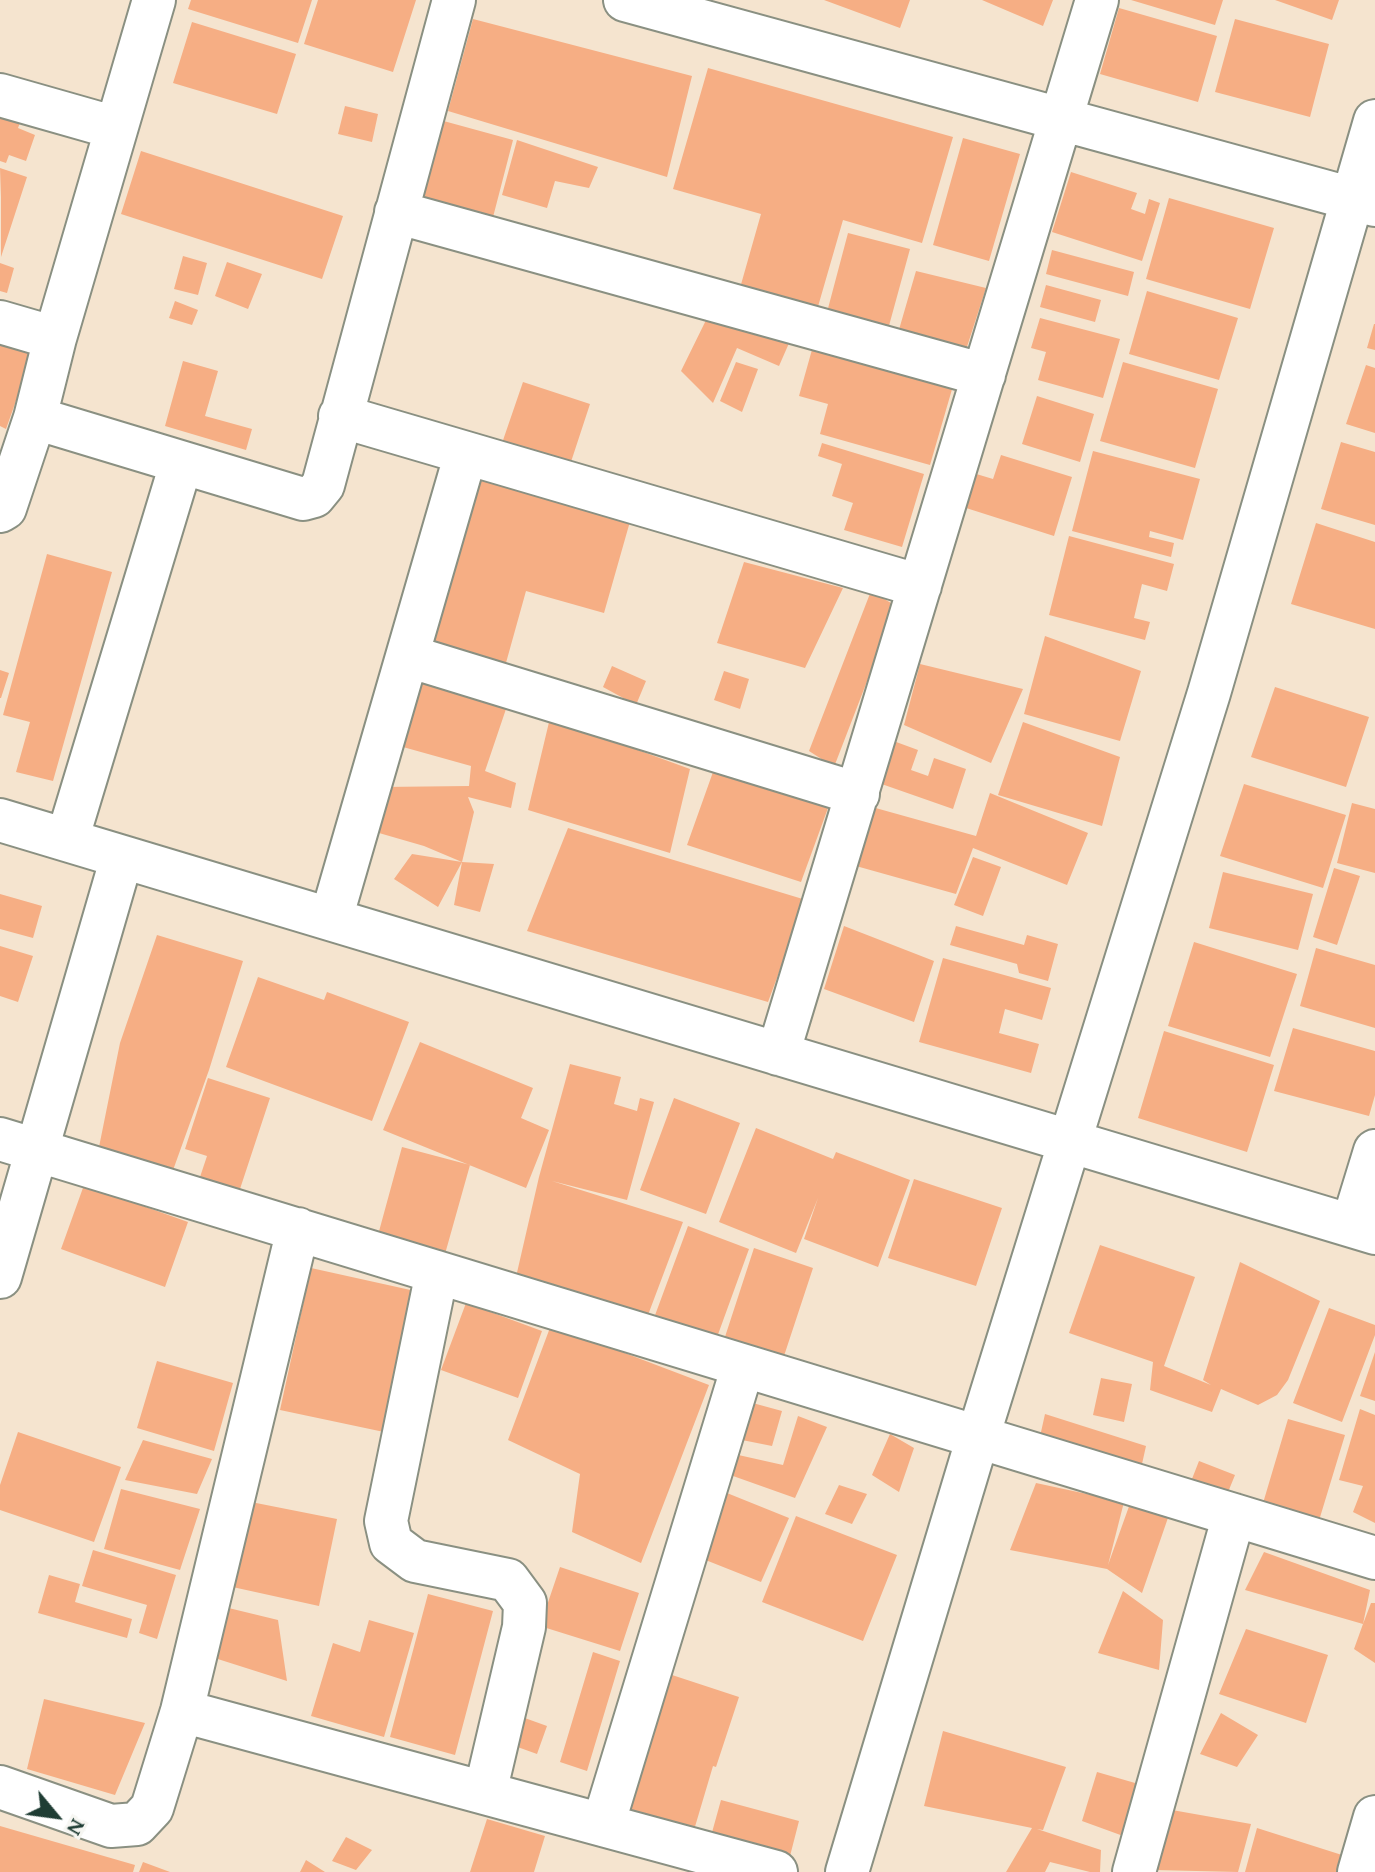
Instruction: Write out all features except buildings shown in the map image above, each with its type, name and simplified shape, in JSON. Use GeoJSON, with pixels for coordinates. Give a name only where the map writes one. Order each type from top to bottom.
{"type":"FeatureCollection","features":[{"type":"Feature","properties":{"kind":"street"},"geometry":{"type":"LineString","coordinates":[[0,511],[5,508],[35,418],[55,338],[154,0]]}},
{"type":"Feature","properties":{"kind":"street"},"geometry":{"type":"LineString","coordinates":[[35,418],[303,499],[314,496],[323,485],[454,0]]}},
{"type":"Feature","properties":{"kind":"street"},"geometry":{"type":"LineString","coordinates":[[625,0],[1363,202]]}},
{"type":"Feature","properties":{"kind":"street"},"geometry":{"type":"LineString","coordinates":[[778,1054],[1097,0]]}},
{"type":"Feature","properties":{"kind":"street"},"geometry":{"type":"LineString","coordinates":[[0,95],[116,128]]}},
{"type":"Feature","properties":{"kind":"street"},"geometry":{"type":"LineString","coordinates":[[847,1872],[978,1437],[1363,202],[1375,121]]}},
{"type":"Feature","properties":{"kind":"street"},"geometry":{"type":"LineString","coordinates":[[396,212],[984,375]]}},
{"type":"Feature","properties":{"kind":"street"},"geometry":{"type":"LineString","coordinates":[[0,322],[55,338]]}},
{"type":"Feature","properties":{"kind":"street"},"geometry":{"type":"LineString","coordinates":[[340,416],[920,586]]}},
{"type":"Feature","properties":{"kind":"street"},"geometry":{"type":"LineString","coordinates":[[331,919],[466,453]]}},
{"type":"Feature","properties":{"kind":"street"},"geometry":{"type":"LineString","coordinates":[[67,840],[181,464]]}},
{"type":"Feature","properties":{"kind":"street"},"geometry":{"type":"LineString","coordinates":[[408,656],[858,794]]}},
{"type":"Feature","properties":{"kind":"street"},"geometry":{"type":"LineString","coordinates":[[0,820],[1364,1230],[1375,1151]]}},
{"type":"Feature","properties":{"kind":"street"},"geometry":{"type":"LineString","coordinates":[[0,1277],[19,1145],[122,857]]}},
{"type":"Feature","properties":{"kind":"street"},"geometry":{"type":"LineString","coordinates":[[19,1145],[1375,1558]]}},
{"type":"Feature","properties":{"kind":"street"},"geometry":{"type":"LineString","coordinates":[[0,1787],[111,1826],[137,1824],[152,1808],[182,1711],[298,1229]]}},
{"type":"Feature","properties":{"kind":"street"},"geometry":{"type":"LineString","coordinates":[[437,1272],[386,1521],[391,1543],[415,1561],[508,1580],[525,1603],[524,1627],[485,1793]]}},
{"type":"Feature","properties":{"kind":"street"},"geometry":{"type":"LineString","coordinates":[[603,1825],[743,1366]]}},
{"type":"Feature","properties":{"kind":"street"},"geometry":{"type":"LineString","coordinates":[[1134,1872],[1234,1515]]}},
{"type":"Feature","properties":{"kind":"street"},"geometry":{"type":"LineString","coordinates":[[182,1711],[776,1872]]}},
{"type":"Feature","properties":{"kind":"street"},"geometry":{"type":"LineString","coordinates":[[1359,1872],[1375,1817]]}}]}
